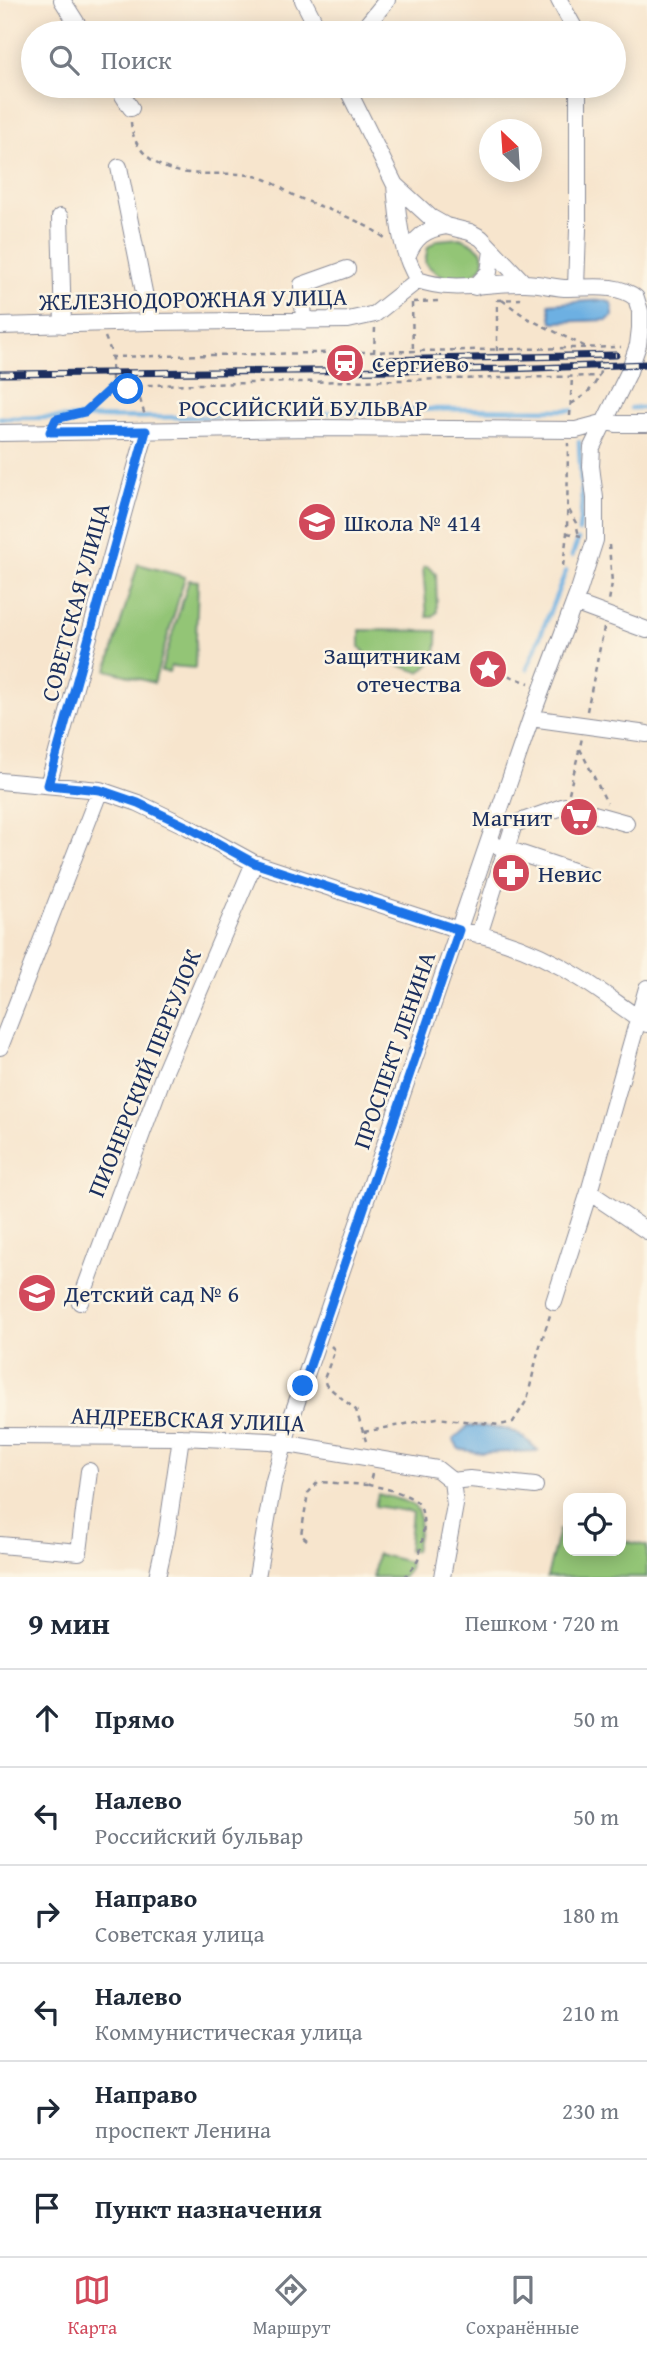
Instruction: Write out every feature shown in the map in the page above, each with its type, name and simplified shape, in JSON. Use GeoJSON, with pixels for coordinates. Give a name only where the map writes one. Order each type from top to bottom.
{"type":"FeatureCollection","features":[{"type":"Feature","properties":{"kind":"street"},"geometry":{"type":"LineString","coordinates":[[62,0],[75,21]]}},
{"type":"Feature","properties":{"kind":"street"},"geometry":{"type":"LineString","coordinates":[[303,0],[314,21]]}},
{"type":"Feature","properties":{"kind":"street"},"geometry":{"type":"LineString","coordinates":[[370,21],[387,0]]}},
{"type":"Feature","properties":{"kind":"street"},"geometry":{"type":"LineString","coordinates":[[559,0],[570,21]]}},
{"type":"Feature","properties":{"kind":"street"},"geometry":{"type":"LineString","coordinates":[[125,98],[131,108]]}},
{"type":"Feature","properties":{"kind":"street"},"geometry":{"type":"LineString","coordinates":[[352,98],[395,185],[415,205],[446,226],[470,232],[481,238],[524,283]]}},
{"type":"Feature","properties":{"kind":"street"},"geometry":{"type":"LineString","coordinates":[[576,287],[579,230],[578,98]]}},
{"type":"Feature","properties":{"kind":"street"},"geometry":{"type":"LineString","coordinates":[[119,167],[150,322]]}},
{"type":"Feature","properties":{"kind":"street"},"geometry":{"type":"LineString","coordinates":[[395,185],[398,223],[407,257],[418,280],[435,286],[475,287],[524,283],[635,294]]}},
{"type":"Feature","properties":{"kind":"street"},"geometry":{"type":"LineString","coordinates":[[60,217],[63,325]]}},
{"type":"Feature","properties":{"kind":"street"},"geometry":{"type":"LineString","coordinates":[[407,257],[412,244],[421,234],[446,226]]}},
{"type":"Feature","properties":{"kind":"street"},"geometry":{"type":"LineString","coordinates":[[475,287],[489,272],[492,251]]}},
{"type":"Feature","properties":{"kind":"street"},"geometry":{"type":"LineString","coordinates":[[304,321],[302,285],[347,270]]}},
{"type":"Feature","properties":{"kind":"street","name":"ЖЕЛЕЗНОДОРОЖНАЯ УЛИЦА"},"geometry":{"type":"LineString","coordinates":[[0,326],[348,320],[375,314],[418,280]]}},
{"type":"Feature","properties":{"kind":"street","name":"ПРОСПЕКТ ЛЕНИНА"},"geometry":{"type":"LineString","coordinates":[[257,1577],[273,1484],[292,1416],[531,718],[595,540],[595,498],[590,466],[592,447],[606,422],[638,345],[640,310],[635,294]]}},
{"type":"Feature","properties":{"kind":"street","name":"РОССИЙСКИЙ БУЛЬВАР"},"geometry":{"type":"LineString","coordinates":[[0,433],[570,424],[576,430],[606,422],[647,424]]}},
{"type":"Feature","properties":{"kind":"street","name":"СОВЕТСКАЯ УЛИЦА"},"geometry":{"type":"LineString","coordinates":[[48,785],[146,431]]}},
{"type":"Feature","properties":{"kind":"street"},"geometry":{"type":"LineString","coordinates":[[574,603],[645,629]]}},
{"type":"Feature","properties":{"kind":"street"},"geometry":{"type":"LineString","coordinates":[[531,718],[647,734]]}},
{"type":"Feature","properties":{"kind":"street"},"geometry":{"type":"LineString","coordinates":[[0,781],[100,790],[138,803],[254,863],[548,959],[642,1021]]}},
{"type":"Feature","properties":{"kind":"street"},"geometry":{"type":"LineString","coordinates":[[0,1047],[100,790]]}},
{"type":"Feature","properties":{"kind":"street"},"geometry":{"type":"LineString","coordinates":[[479,935],[514,824],[565,806],[626,823]]}},
{"type":"Feature","properties":{"kind":"street"},"geometry":{"type":"LineString","coordinates":[[489,842],[582,874]]}},
{"type":"Feature","properties":{"kind":"street","name":"ПИОНЕРСКИЙ ПЕРЕУЛОК"},"geometry":{"type":"LineString","coordinates":[[80,1302],[166,1072],[254,863]]}},
{"type":"Feature","properties":{"kind":"street"},"geometry":{"type":"LineString","coordinates":[[554,1301],[642,1021],[647,988]]}},
{"type":"Feature","properties":{"kind":"street"},"geometry":{"type":"LineString","coordinates":[[589,1192],[647,1231]]}},
{"type":"Feature","properties":{"kind":"street","name":"АНДРЕЕВСКАЯ УЛИЦА"},"geometry":{"type":"LineString","coordinates":[[0,1436],[181,1437],[285,1442],[437,1469],[452,1480]]}},
{"type":"Feature","properties":{"kind":"street"},"geometry":{"type":"LineString","coordinates":[[157,1577],[167,1532],[181,1437]]}},
{"type":"Feature","properties":{"kind":"street"},"geometry":{"type":"LineString","coordinates":[[0,1545],[79,1552],[89,1471]]}},
{"type":"Feature","properties":{"kind":"street"},"geometry":{"type":"LineString","coordinates":[[442,1577],[455,1505],[452,1480],[470,1479],[535,1486]]}},
{"type":"Feature","properties":{"kind":"path"},"geometry":{"type":"LineString","coordinates":[[131,108],[132,135],[139,148],[152,160],[173,171],[192,174],[242,173],[266,180],[384,236]]}},
{"type":"Feature","properties":{"kind":"path"},"geometry":{"type":"LineString","coordinates":[[497,300],[497,351]]}},
{"type":"Feature","properties":{"kind":"path"},"geometry":{"type":"LineString","coordinates":[[502,300],[537,324],[589,349]]}},
{"type":"Feature","properties":{"kind":"path"},"geometry":{"type":"LineString","coordinates":[[412,307],[413,352]]}},
{"type":"Feature","properties":{"kind":"path"},"geometry":{"type":"LineString","coordinates":[[374,353],[375,314]]}},
{"type":"Feature","properties":{"kind":"path"},"geometry":{"type":"LineString","coordinates":[[106,342],[112,354],[110,357],[114,385]]}},
{"type":"Feature","properties":{"kind":"path"},"geometry":{"type":"LineString","coordinates":[[110,357],[596,349],[638,345]]}},
{"type":"Feature","properties":{"kind":"path"},"geometry":{"type":"LineString","coordinates":[[571,404],[596,386],[599,355],[596,349]]}},
{"type":"Feature","properties":{"kind":"path"},"geometry":{"type":"LineString","coordinates":[[128,389],[149,385],[599,376]]}},
{"type":"Feature","properties":{"kind":"path"},"geometry":{"type":"LineString","coordinates":[[563,566],[567,533],[567,457],[572,377]]}},
{"type":"Feature","properties":{"kind":"path"},"geometry":{"type":"LineString","coordinates":[[114,385],[128,389],[140,400],[144,412]]}},
{"type":"Feature","properties":{"kind":"path"},"geometry":{"type":"LineString","coordinates":[[50,432],[56,419],[85,412],[114,385]]}},
{"type":"Feature","properties":{"kind":"path"},"geometry":{"type":"LineString","coordinates":[[568,507],[579,536]]}},
{"type":"Feature","properties":{"kind":"path"},"geometry":{"type":"LineString","coordinates":[[567,533],[584,537]]}},
{"type":"Feature","properties":{"kind":"path"},"geometry":{"type":"LineString","coordinates":[[609,543],[612,583],[609,602]]}},
{"type":"Feature","properties":{"kind":"path"},"geometry":{"type":"LineString","coordinates":[[490,669],[542,688]]}},
{"type":"Feature","properties":{"kind":"path"},"geometry":{"type":"LineString","coordinates":[[580,749],[606,801]]}},
{"type":"Feature","properties":{"kind":"path"},"geometry":{"type":"LineString","coordinates":[[364,1432],[437,1418],[500,1425],[513,1422],[527,1400],[554,1301]]}},
{"type":"Feature","properties":{"kind":"path"},"geometry":{"type":"LineString","coordinates":[[331,1347],[335,1350],[324,1379],[326,1385],[356,1410],[367,1444]]}},
{"type":"Feature","properties":{"kind":"path"},"geometry":{"type":"LineString","coordinates":[[369,1485],[374,1466]]}},
{"type":"Feature","properties":{"kind":"path"},"geometry":{"type":"LineString","coordinates":[[307,1540],[301,1535],[308,1493],[318,1482],[369,1485],[402,1495],[415,1501],[421,1508],[424,1520],[418,1559],[405,1577]]}},
{"type":"Feature","properties":{"kind":"green space"},"geometry":{"type":"Polygon","coordinates":[[[460,238],[477,247],[484,256],[482,265],[475,272],[464,277],[451,278],[437,273],[425,262],[428,247],[438,240],[460,238]]]}},
{"type":"Feature","properties":{"kind":"green space"},"geometry":{"type":"Polygon","coordinates":[[[138,564],[185,577],[154,683],[107,670],[138,564]]]}},
{"type":"Feature","properties":{"kind":"green space"},"geometry":{"type":"Polygon","coordinates":[[[427,566],[436,574],[437,612],[432,617],[427,617],[423,567],[427,566]]]}},
{"type":"Feature","properties":{"kind":"green space"},"geometry":{"type":"Polygon","coordinates":[[[189,580],[198,581],[195,668],[171,666],[169,672],[161,671],[189,580]]]}},
{"type":"Feature","properties":{"kind":"green space"},"geometry":{"type":"Polygon","coordinates":[[[360,630],[437,631],[435,655],[430,664],[419,672],[367,655],[360,647],[360,630]]]}},
{"type":"Feature","properties":{"kind":"green space"},"geometry":{"type":"Polygon","coordinates":[[[378,1494],[404,1501],[417,1509],[419,1524],[415,1551],[408,1550],[412,1512],[375,1506],[378,1494]]]}},
{"type":"Feature","properties":{"kind":"green space"},"geometry":{"type":"Polygon","coordinates":[[[559,1530],[563,1530],[563,1556],[626,1556],[626,1541],[647,1546],[647,1577],[547,1577],[559,1530]]]}},
{"type":"Feature","properties":{"kind":"green space"},"geometry":{"type":"Polygon","coordinates":[[[377,1554],[410,1562],[409,1569],[403,1577],[373,1577],[377,1554]]]}},
{"type":"Feature","properties":{"kind":"water"},"geometry":{"type":"Polygon","coordinates":[[[603,300],[612,303],[613,316],[607,320],[552,322],[549,304],[603,300]]]}},
{"type":"Feature","properties":{"kind":"water"},"geometry":{"type":"Polygon","coordinates":[[[468,1426],[507,1429],[515,1432],[538,1451],[482,1453],[459,1449],[453,1440],[468,1426]]]}},
{"type":"Feature","properties":{"kind":"waterway"},"geometry":{"type":"LineString","coordinates":[[631,408],[647,408]]}},
{"type":"Feature","properties":{"kind":"waterway"},"geometry":{"type":"LineString","coordinates":[[0,418],[218,417],[438,409],[572,410]]}},
{"type":"Feature","properties":{"kind":"waterway"},"geometry":{"type":"LineString","coordinates":[[579,442],[582,503],[579,531]]}},
{"type":"Feature","properties":{"kind":"waterway"},"geometry":{"type":"LineString","coordinates":[[572,556],[578,540]]}},
{"type":"Feature","properties":{"kind":"waterway"},"geometry":{"type":"LineString","coordinates":[[527,669],[566,571]]}},
{"type":"Feature","properties":{"kind":"railway"},"geometry":{"type":"LineString","coordinates":[[381,360],[616,355]]}},
{"type":"Feature","properties":{"kind":"railway"},"geometry":{"type":"LineString","coordinates":[[0,374],[507,369],[647,364]]}},
{"type":"Feature","properties":{"kind":"place","name":"Сергиево"},"geometry":{"type":"Point","coordinates":[345,363]}},
{"type":"Feature","properties":{"kind":"place","name":"Школа № 414"},"geometry":{"type":"Point","coordinates":[317,522]}},
{"type":"Feature","properties":{"kind":"place","name":"Защитникам отечества"},"geometry":{"type":"Point","coordinates":[488,669]}},
{"type":"Feature","properties":{"kind":"place","name":"Магнит"},"geometry":{"type":"Point","coordinates":[579,817]}},
{"type":"Feature","properties":{"kind":"place","name":"Невис"},"geometry":{"type":"Point","coordinates":[511,873]}},
{"type":"Feature","properties":{"kind":"place","name":"Детский сад № 6"},"geometry":{"type":"Point","coordinates":[37,1293]}},
{"type":"Feature","properties":{"kind":"route"},"geometry":{"type":"LineString","coordinates":[[128,389],[114,385],[85,412],[56,419],[50,432],[146,431],[48,785],[100,790],[138,803],[254,863],[459,930],[303,1386]]}}]}
